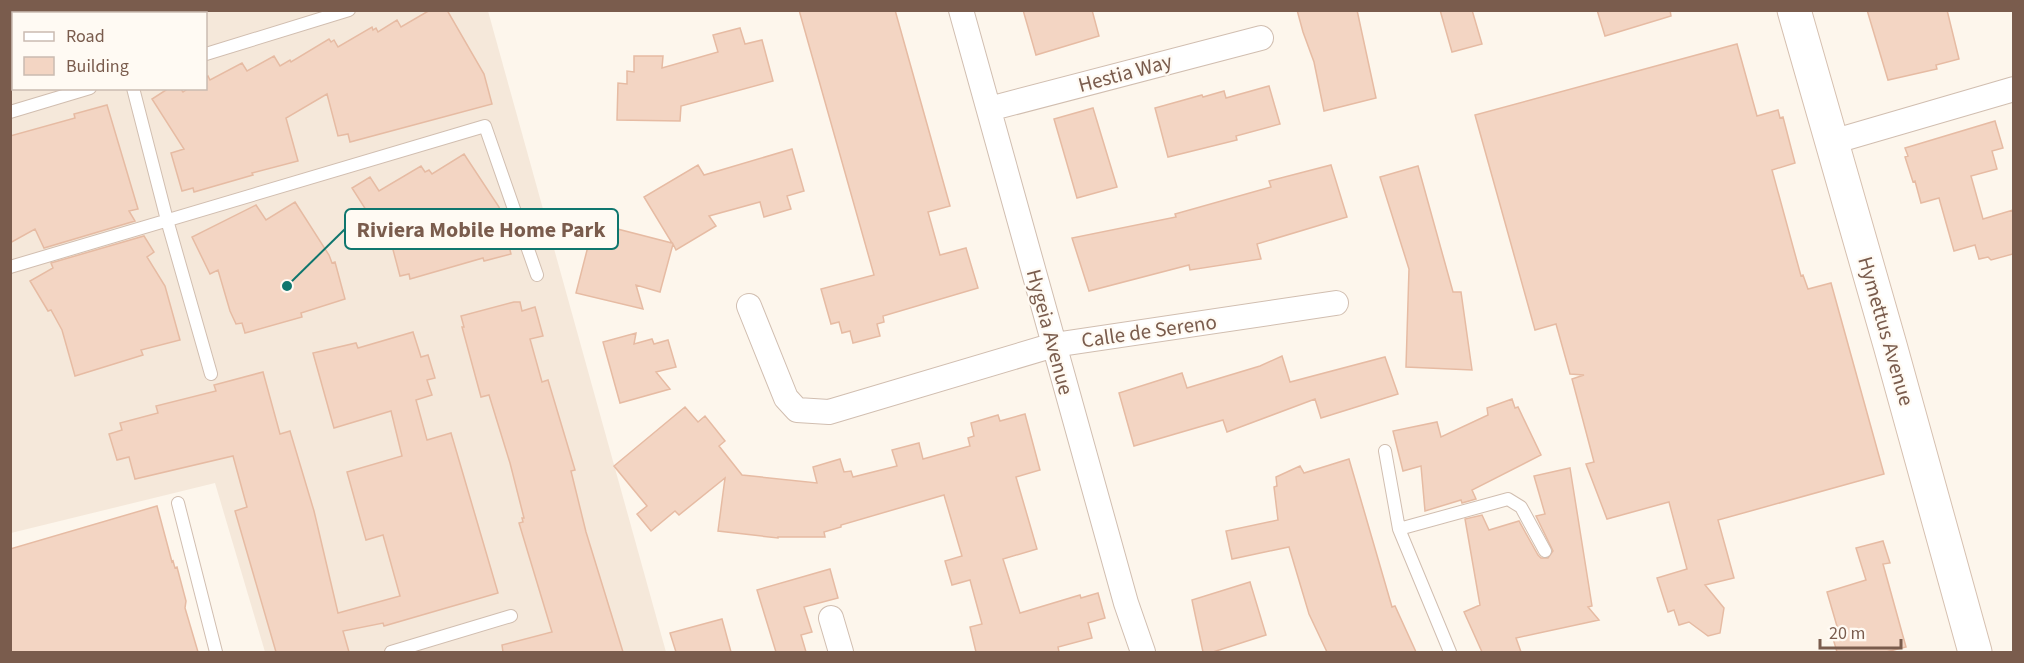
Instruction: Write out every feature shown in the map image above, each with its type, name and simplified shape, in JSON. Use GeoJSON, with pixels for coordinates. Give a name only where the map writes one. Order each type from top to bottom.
{"type":"FeatureCollection","features":[{"type":"Feature","properties":{"kind":"street","name":"Hygeia Avenue"},"geometry":{"type":"LineString","coordinates":[[961,10],[1126,603],[1143,652]]}},
{"type":"Feature","properties":{"kind":"street","name":"Hymettus Avenue"},"geometry":{"type":"LineString","coordinates":[[1794,10],[1975,652]]}},
{"type":"Feature","properties":{"kind":"street","name":"Hestia Way"},"geometry":{"type":"LineString","coordinates":[[989,109],[1261,38]]}},
{"type":"Feature","properties":{"kind":"street"},"geometry":{"type":"LineString","coordinates":[[1832,142],[2013,89]]}},
{"type":"Feature","properties":{"kind":"street","name":"Calle de Sereno"},"geometry":{"type":"LineString","coordinates":[[749,306],[786,398],[797,410],[829,412],[1054,345],[1336,303]]}},
{"type":"Feature","properties":{"kind":"street"},"geometry":{"type":"LineString","coordinates":[[831,618],[841,652]]}},
{"type":"Feature","properties":{"kind":"lane"},"geometry":{"type":"LineString","coordinates":[[207,54],[349,10]]}},
{"type":"Feature","properties":{"kind":"lane"},"geometry":{"type":"LineString","coordinates":[[10,112],[83,90]]}},
{"type":"Feature","properties":{"kind":"lane"},"geometry":{"type":"LineString","coordinates":[[134,90],[167,220],[212,374]]}},
{"type":"Feature","properties":{"kind":"lane"},"geometry":{"type":"LineString","coordinates":[[10,267],[485,126],[537,274]]}},
{"type":"Feature","properties":{"kind":"lane"},"geometry":{"type":"LineString","coordinates":[[1385,451],[1399,529],[1450,652]]}},
{"type":"Feature","properties":{"kind":"lane"},"geometry":{"type":"LineString","coordinates":[[1399,529],[1508,499],[1521,507],[1545,551]]}},
{"type":"Feature","properties":{"kind":"lane"},"geometry":{"type":"LineString","coordinates":[[178,502],[216,652]]}},
{"type":"Feature","properties":{"kind":"lane"},"geometry":{"type":"LineString","coordinates":[[391,652],[512,616]]}},
{"type":"Feature","properties":{"kind":"shaded area"},"geometry":{"type":"Polygon","coordinates":[[[10,11],[488,11],[666,652],[265,652],[215,483],[11,533],[10,11]]]}},
{"type":"Feature","properties":{"kind":"building"},"geometry":{"type":"Polygon","coordinates":[[[430,10],[447,10],[484,74],[492,104],[350,142],[348,134],[338,136],[327,94],[286,118],[298,161],[194,192],[193,188],[182,191],[171,153],[184,149],[152,99],[166,90],[182,90],[183,92],[207,90],[208,76],[210,80],[242,63],[247,71],[274,56],[280,66],[290,60],[291,62],[329,39],[331,42],[334,40],[338,47],[372,27],[378,32],[397,20],[401,27],[430,10]]]}},
{"type":"Feature","properties":{"kind":"building"},"geometry":{"type":"Polygon","coordinates":[[[799,10],[895,10],[950,206],[928,212],[940,255],[966,248],[978,288],[883,316],[884,322],[877,324],[880,336],[853,343],[850,331],[842,333],[839,322],[831,324],[821,289],[874,275],[799,10]]]}},
{"type":"Feature","properties":{"kind":"building"},"geometry":{"type":"Polygon","coordinates":[[[1023,10],[1092,10],[1099,36],[1036,55],[1023,10]]]}},
{"type":"Feature","properties":{"kind":"building"},"geometry":{"type":"Polygon","coordinates":[[[1297,10],[1357,10],[1376,98],[1324,111],[1314,62],[1297,10]]]}},
{"type":"Feature","properties":{"kind":"building"},"geometry":{"type":"Polygon","coordinates":[[[1440,10],[1472,10],[1482,44],[1452,52],[1440,10]]]}},
{"type":"Feature","properties":{"kind":"building"},"geometry":{"type":"Polygon","coordinates":[[[1597,10],[1670,10],[1671,16],[1605,36],[1597,10]]]}},
{"type":"Feature","properties":{"kind":"building"},"geometry":{"type":"Polygon","coordinates":[[[1867,10],[1947,10],[1959,59],[1936,65],[1937,69],[1888,80],[1867,10]]]}},
{"type":"Feature","properties":{"kind":"building"},"geometry":{"type":"Polygon","coordinates":[[[740,28],[745,44],[762,40],[773,81],[681,106],[680,121],[617,120],[618,83],[627,84],[627,71],[634,72],[634,56],[663,56],[662,68],[718,52],[713,35],[740,28]]]}},
{"type":"Feature","properties":{"kind":"building"},"geometry":{"type":"Polygon","coordinates":[[[1737,44],[1757,116],[1778,110],[1780,118],[1783,117],[1795,163],[1772,170],[1801,276],[1803,275],[1808,289],[1831,283],[1884,474],[1718,520],[1734,578],[1705,585],[1724,608],[1720,633],[1708,636],[1689,622],[1679,625],[1674,610],[1668,612],[1657,578],[1687,569],[1669,502],[1607,519],[1586,464],[1594,462],[1572,379],[1584,375],[1570,374],[1556,324],[1535,330],[1475,115],[1737,44]]]}},
{"type":"Feature","properties":{"kind":"building"},"geometry":{"type":"Polygon","coordinates":[[[1269,86],[1280,124],[1236,136],[1237,140],[1168,157],[1155,108],[1202,95],[1203,97],[1224,91],[1226,98],[1269,86]]]}},
{"type":"Feature","properties":{"kind":"building"},"geometry":{"type":"Polygon","coordinates":[[[107,105],[138,209],[129,211],[135,221],[44,248],[35,229],[10,243],[10,136],[75,118],[74,114],[107,105]]]}},
{"type":"Feature","properties":{"kind":"building"},"geometry":{"type":"Polygon","coordinates":[[[1093,108],[1117,187],[1077,198],[1054,119],[1093,108]]]}},
{"type":"Feature","properties":{"kind":"building"},"geometry":{"type":"Polygon","coordinates":[[[1995,121],[2003,148],[1992,151],[1997,169],[1971,176],[1983,219],[2013,210],[2013,254],[1991,260],[1988,257],[1979,259],[1975,245],[1954,251],[1939,198],[1921,203],[1905,157],[1908,156],[1905,148],[1995,121]]]}},
{"type":"Feature","properties":{"kind":"building"},"geometry":{"type":"Polygon","coordinates":[[[792,149],[804,191],[787,196],[791,209],[764,217],[760,202],[709,216],[716,226],[676,250],[673,244],[660,292],[636,285],[643,309],[576,293],[594,223],[672,243],[644,197],[698,165],[704,175],[792,149]]]}},
{"type":"Feature","properties":{"kind":"building"},"geometry":{"type":"Polygon","coordinates":[[[464,154],[499,207],[511,254],[484,261],[483,258],[410,279],[409,274],[400,276],[387,227],[380,232],[352,188],[370,177],[379,191],[421,166],[425,172],[429,170],[432,174],[464,154]]]}},
{"type":"Feature","properties":{"kind":"building"},"geometry":{"type":"Polygon","coordinates":[[[1331,165],[1347,217],[1257,244],[1261,259],[1190,270],[1189,265],[1089,291],[1072,238],[1176,217],[1175,214],[1271,187],[1269,181],[1331,165]]]}},
{"type":"Feature","properties":{"kind":"building"},"geometry":{"type":"Polygon","coordinates":[[[1418,166],[1453,292],[1461,292],[1472,370],[1406,367],[1409,269],[1380,177],[1418,166]]]}},
{"type":"Feature","properties":{"kind":"building"},"geometry":{"type":"Polygon","coordinates":[[[295,202],[332,263],[335,262],[345,299],[301,313],[302,317],[245,333],[242,323],[236,324],[230,311],[218,270],[210,274],[192,237],[256,205],[266,220],[295,202]]]}},
{"type":"Feature","properties":{"kind":"building"},"geometry":{"type":"Polygon","coordinates":[[[144,236],[154,252],[147,257],[165,286],[180,340],[141,350],[143,355],[75,376],[62,330],[30,281],[53,268],[51,263],[144,236]]]}},
{"type":"Feature","properties":{"kind":"building"},"geometry":{"type":"Polygon","coordinates":[[[520,302],[522,311],[535,307],[543,336],[530,339],[542,382],[548,380],[575,470],[571,471],[586,532],[623,652],[503,652],[502,645],[552,632],[519,523],[523,522],[522,518],[524,518],[510,463],[489,395],[481,397],[461,316],[520,302]]]}},
{"type":"Feature","properties":{"kind":"building"},"geometry":{"type":"Polygon","coordinates":[[[413,332],[421,357],[428,355],[435,378],[427,380],[432,395],[416,400],[427,440],[451,433],[498,593],[384,626],[383,623],[343,631],[349,652],[276,652],[235,511],[247,507],[233,456],[135,479],[129,457],[117,460],[109,434],[122,430],[120,423],[158,413],[156,406],[216,391],[214,385],[263,372],[280,434],[290,431],[314,511],[338,613],[400,596],[383,535],[366,540],[347,472],[402,456],[391,411],[334,428],[313,353],[356,343],[358,348],[413,332]]]}},
{"type":"Feature","properties":{"kind":"building"},"geometry":{"type":"Polygon","coordinates":[[[636,333],[634,344],[652,339],[654,344],[668,340],[676,367],[656,372],[670,389],[620,403],[603,342],[636,333]]]}},
{"type":"Feature","properties":{"kind":"building"},"geometry":{"type":"Polygon","coordinates":[[[1282,356],[1290,382],[1385,357],[1398,394],[1321,418],[1315,399],[1227,432],[1223,420],[1134,446],[1119,393],[1182,373],[1187,388],[1260,366],[1282,356]]]}},
{"type":"Feature","properties":{"kind":"building"},"geometry":{"type":"Polygon","coordinates":[[[1512,399],[1541,455],[1472,490],[1476,499],[1462,503],[1461,500],[1425,511],[1421,466],[1403,471],[1393,431],[1437,422],[1441,437],[1488,415],[1487,408],[1512,399]]]}},
{"type":"Feature","properties":{"kind":"building"},"geometry":{"type":"Polygon","coordinates":[[[685,407],[698,422],[705,416],[725,441],[719,446],[742,475],[817,483],[813,467],[840,459],[844,472],[851,471],[853,477],[897,466],[892,450],[919,443],[923,459],[970,446],[968,438],[974,436],[971,423],[998,415],[1000,421],[1025,414],[1040,470],[1016,477],[1037,549],[1003,559],[1020,613],[1080,595],[1081,598],[1098,593],[1105,618],[1088,623],[1092,638],[1058,647],[1059,652],[976,652],[970,627],[982,624],[970,580],[952,585],[945,561],[962,556],[944,495],[841,525],[841,527],[824,532],[825,537],[778,538],[718,531],[725,478],[679,515],[675,511],[651,531],[637,514],[647,506],[614,466],[685,407]]]}},
{"type":"Feature","properties":{"kind":"building"},"geometry":{"type":"Polygon","coordinates":[[[1349,459],[1392,607],[1395,606],[1416,652],[1327,652],[1309,614],[1289,547],[1232,559],[1226,531],[1278,520],[1274,487],[1277,486],[1276,477],[1300,466],[1304,473],[1349,459]]]}},
{"type":"Feature","properties":{"kind":"building"},"geometry":{"type":"Polygon","coordinates":[[[1570,468],[1592,606],[1588,607],[1599,620],[1516,638],[1521,652],[1482,652],[1464,612],[1480,605],[1465,519],[1482,515],[1489,530],[1519,521],[1538,555],[1541,558],[1548,558],[1553,551],[1536,516],[1545,514],[1534,476],[1570,468]]]}},
{"type":"Feature","properties":{"kind":"building"},"geometry":{"type":"Polygon","coordinates":[[[157,506],[172,562],[175,568],[177,567],[186,601],[185,608],[198,652],[10,652],[10,549],[157,506]]]}},
{"type":"Feature","properties":{"kind":"building"},"geometry":{"type":"Polygon","coordinates":[[[1883,541],[1890,563],[1883,564],[1906,647],[1886,652],[1837,652],[1832,635],[1839,633],[1827,592],[1866,580],[1856,548],[1883,541]]]}},
{"type":"Feature","properties":{"kind":"building"},"geometry":{"type":"Polygon","coordinates":[[[830,569],[838,598],[804,607],[812,632],[801,635],[806,652],[776,652],[757,590],[830,569]]]}},
{"type":"Feature","properties":{"kind":"building"},"geometry":{"type":"Polygon","coordinates":[[[1250,582],[1266,635],[1213,652],[1203,652],[1192,600],[1250,582]]]}},
{"type":"Feature","properties":{"kind":"building"},"geometry":{"type":"Polygon","coordinates":[[[722,619],[731,652],[676,652],[670,633],[722,619]]]}},
{"type":"Feature","properties":{"kind":"place","name":"Riviera Mobile Home Park"},"geometry":{"type":"Point","coordinates":[287,286]}}]}
